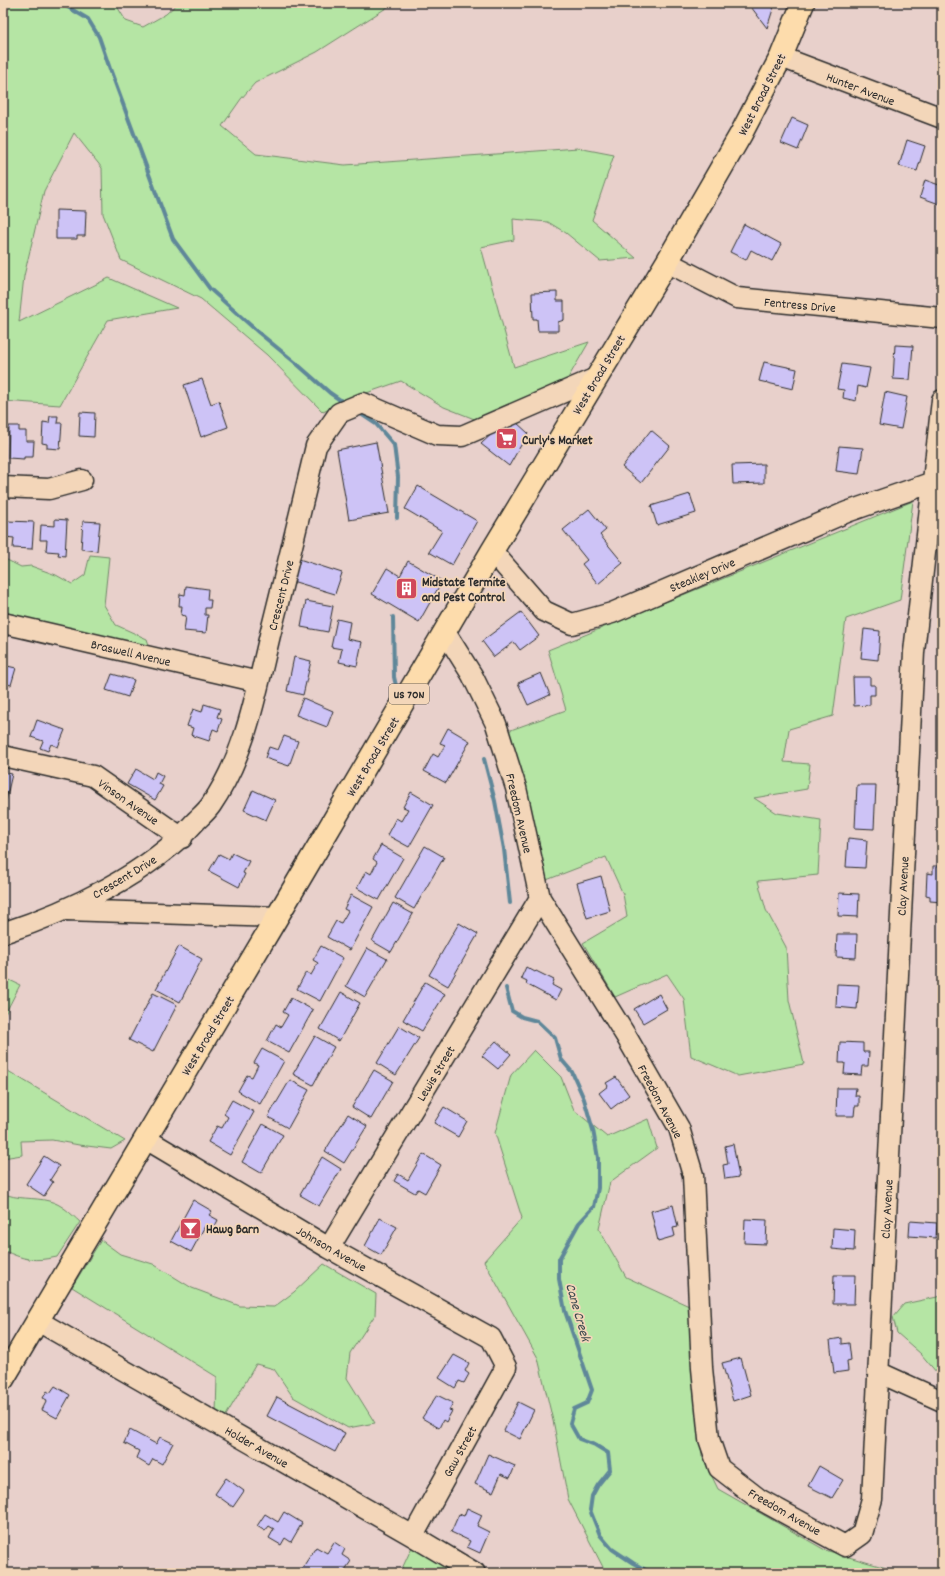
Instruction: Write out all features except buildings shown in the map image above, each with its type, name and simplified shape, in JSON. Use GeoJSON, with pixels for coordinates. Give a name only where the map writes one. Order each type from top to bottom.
{"type":"FeatureCollection","features":[{"type":"Feature","properties":{"kind":"main road","name":"West Broad Street"},"geometry":{"type":"LineString","coordinates":[[3,1379],[492,552],[667,262],[741,134],[781,57],[803,3]]}},
{"type":"Feature","properties":{"kind":"street","name":"Hunter Avenue"},"geometry":{"type":"LineString","coordinates":[[781,57],[942,118]]}},
{"type":"Feature","properties":{"kind":"street","name":"Fentress Drive"},"geometry":{"type":"LineString","coordinates":[[667,262],[737,298],[942,318]]}},
{"type":"Feature","properties":{"kind":"street","name":"Crescent Drive"},"geometry":{"type":"LineString","coordinates":[[3,933],[34,923],[65,910],[145,866],[182,838],[210,806],[230,772],[249,724],[316,446],[339,414],[363,403],[437,435],[462,436],[596,378]]}},
{"type":"Feature","properties":{"kind":"street","name":"Clay Avenue"},"geometry":{"type":"LineString","coordinates":[[862,1534],[872,1500],[914,652],[942,400]]}},
{"type":"Feature","properties":{"kind":"street"},"geometry":{"type":"LineString","coordinates":[[3,487],[49,489],[82,480]]}},
{"type":"Feature","properties":{"kind":"street","name":"Steakley Drive"},"geometry":{"type":"LineString","coordinates":[[492,552],[544,611],[572,624],[612,613],[847,512],[933,482]]}},
{"type":"Feature","properties":{"kind":"street","name":"Braswell Avenue"},"geometry":{"type":"LineString","coordinates":[[3,623],[259,682]]}},
{"type":"Feature","properties":{"kind":"street","name":"Freedom Avenue"},"geometry":{"type":"LineString","coordinates":[[445,632],[472,675],[496,724],[516,788],[540,898],[626,1036],[679,1128],[693,1175],[702,1368],[709,1439],[719,1468],[759,1499],[845,1546],[862,1534]]}},
{"type":"Feature","properties":{"kind":"street","name":"Vinson Avenue"},"geometry":{"type":"LineString","coordinates":[[3,756],[93,776],[182,838]]}},
{"type":"Feature","properties":{"kind":"street","name":"Lewis Street"},"geometry":{"type":"LineString","coordinates":[[329,1248],[540,898]]}},
{"type":"Feature","properties":{"kind":"street"},"geometry":{"type":"LineString","coordinates":[[65,910],[277,917]]}},
{"type":"Feature","properties":{"kind":"street","name":"Johnson Avenue"},"geometry":{"type":"LineString","coordinates":[[146,1139],[329,1248],[491,1338],[506,1367]]}},
{"type":"Feature","properties":{"kind":"street","name":"Holder Avenue"},"geometry":{"type":"LineString","coordinates":[[38,1321],[413,1536],[474,1573]]}},
{"type":"Feature","properties":{"kind":"street","name":"Gaw Street"},"geometry":{"type":"LineString","coordinates":[[413,1536],[506,1367]]}},
{"type":"Feature","properties":{"kind":"street"},"geometry":{"type":"LineString","coordinates":[[878,1372],[942,1401]]}},
{"type":"Feature","properties":{"kind":"green space"},"geometry":{"type":"Polygon","coordinates":[[[3,3],[115,3],[126,21],[143,27],[166,14],[178,3],[394,3],[317,52],[255,83],[241,99],[222,126],[256,154],[345,165],[578,148],[614,155],[592,220],[636,258],[600,261],[566,233],[548,222],[513,219],[514,240],[481,247],[514,367],[589,342],[567,380],[477,420],[444,407],[401,381],[355,397],[323,412],[267,355],[201,299],[121,260],[103,214],[102,168],[74,133],[44,191],[24,276],[19,322],[109,278],[177,308],[108,320],[60,405],[3,401],[3,3]]]}},
{"type":"Feature","properties":{"kind":"green space"},"geometry":{"type":"Polygon","coordinates":[[[913,501],[900,600],[846,619],[833,716],[789,729],[784,762],[810,764],[807,789],[754,798],[777,813],[821,820],[818,875],[758,881],[766,910],[786,947],[789,1000],[804,1064],[738,1076],[691,1056],[684,999],[667,974],[615,997],[583,943],[627,917],[623,894],[606,857],[544,881],[508,731],[566,710],[548,650],[913,501]]]}},
{"type":"Feature","properties":{"kind":"green space"},"geometry":{"type":"Polygon","coordinates":[[[90,555],[109,557],[104,605],[116,625],[147,639],[151,651],[3,618],[3,558],[21,567],[31,566],[56,575],[72,584],[85,575],[90,555]]]}},
{"type":"Feature","properties":{"kind":"green space"},"geometry":{"type":"Polygon","coordinates":[[[3,977],[20,985],[3,1018],[3,977]]]}},
{"type":"Feature","properties":{"kind":"green space"},"geometry":{"type":"Polygon","coordinates":[[[534,1050],[561,1077],[574,1110],[607,1137],[648,1119],[657,1148],[610,1182],[599,1229],[626,1277],[689,1306],[702,1456],[718,1489],[825,1550],[893,1570],[928,1573],[606,1573],[568,1499],[554,1425],[538,1358],[484,1261],[522,1218],[495,1133],[511,1075],[534,1050]]]}},
{"type":"Feature","properties":{"kind":"green space"},"geometry":{"type":"Polygon","coordinates":[[[3,1068],[125,1141],[111,1149],[52,1140],[21,1141],[22,1155],[3,1158],[3,1068]]]}},
{"type":"Feature","properties":{"kind":"green space"},"geometry":{"type":"Polygon","coordinates":[[[3,1193],[14,1197],[54,1202],[80,1222],[57,1257],[35,1260],[23,1258],[3,1250],[3,1193]]]}},
{"type":"Feature","properties":{"kind":"green space"},"geometry":{"type":"Polygon","coordinates":[[[101,1240],[120,1254],[153,1264],[192,1288],[240,1306],[274,1307],[294,1292],[324,1264],[376,1294],[375,1315],[350,1353],[347,1378],[375,1423],[348,1428],[293,1397],[274,1369],[256,1364],[224,1419],[216,1414],[217,1377],[72,1287],[101,1240]]]}},
{"type":"Feature","properties":{"kind":"green space"},"geometry":{"type":"Polygon","coordinates":[[[942,1296],[942,1379],[921,1354],[897,1333],[893,1317],[904,1304],[942,1296]]]}},
{"type":"Feature","properties":{"kind":"green space"},"geometry":{"type":"Polygon","coordinates":[[[412,1547],[455,1573],[400,1573],[412,1547]]]}},
{"type":"Feature","properties":{"kind":"waterway"},"geometry":{"type":"LineString","coordinates":[[61,3],[88,19],[99,37],[173,239],[210,289],[330,393],[346,404]]}},
{"type":"Feature","properties":{"kind":"waterway"},"geometry":{"type":"LineString","coordinates":[[358,412],[376,424],[394,445],[398,477],[397,518]]}},
{"type":"Feature","properties":{"kind":"waterway"},"geometry":{"type":"LineString","coordinates":[[393,617],[394,677],[397,690]]}},
{"type":"Feature","properties":{"kind":"waterway"},"geometry":{"type":"LineString","coordinates":[[484,759],[495,801],[504,849],[510,903]]}},
{"type":"Feature","properties":{"kind":"waterway","name":"Cane Creek"},"geometry":{"type":"LineString","coordinates":[[506,988],[512,1011],[522,1017],[537,1021],[555,1038],[561,1059],[572,1072],[584,1099],[593,1130],[598,1158],[598,1188],[594,1207],[579,1223],[559,1259],[559,1279],[565,1311],[592,1390],[587,1403],[574,1409],[570,1423],[579,1439],[595,1445],[608,1453],[610,1470],[598,1485],[592,1496],[590,1510],[600,1535],[612,1549],[651,1573]]}},
{"type":"Feature","properties":{"kind":"place","name":"Curly's Market"},"geometry":{"type":"Point","coordinates":[506,439]}},
{"type":"Feature","properties":{"kind":"place","name":"Midstate Termite and Pest Control"},"geometry":{"type":"Point","coordinates":[407,588]}},
{"type":"Feature","properties":{"kind":"place","name":"Hawg Barn"},"geometry":{"type":"Point","coordinates":[191,1228]}}]}
